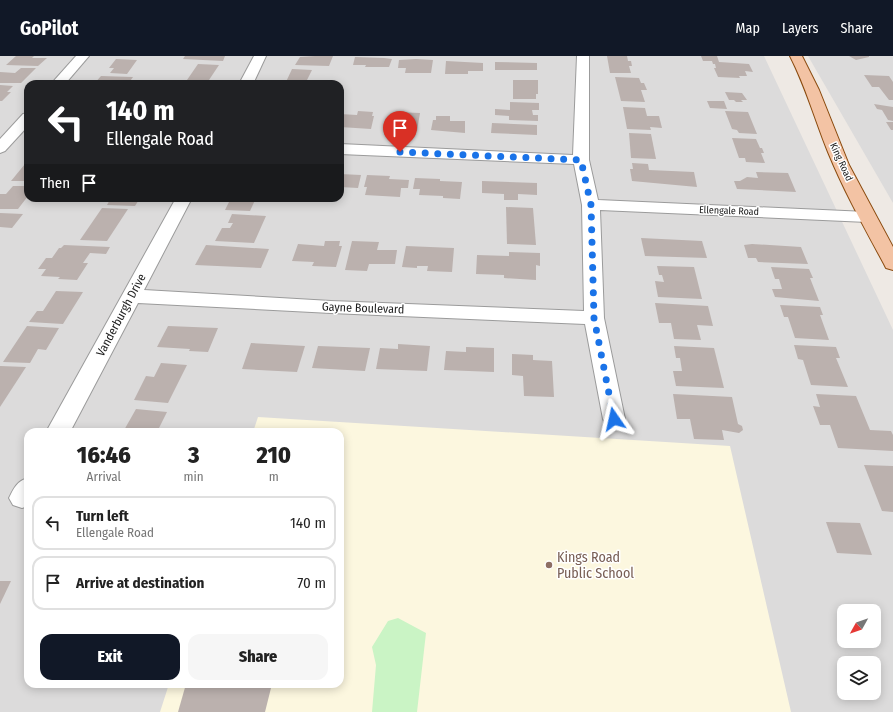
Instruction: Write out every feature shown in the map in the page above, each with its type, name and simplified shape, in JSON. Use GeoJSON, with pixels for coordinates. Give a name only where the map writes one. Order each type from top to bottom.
{"type":"FeatureCollection","features":[{"type":"Feature","properties":{"kind":"main road","name":"King Road"},"geometry":{"type":"LineString","coordinates":[[796,56],[809,83],[835,151],[867,217],[893,264]]}},
{"type":"Feature","properties":{"kind":"street"},"geometry":{"type":"LineString","coordinates":[[62,80],[83,56]]}},
{"type":"Feature","properties":{"kind":"street"},"geometry":{"type":"LineString","coordinates":[[248,80],[260,56]]}},
{"type":"Feature","properties":{"kind":"street"},"geometry":{"type":"LineString","coordinates":[[584,56],[581,160],[591,205],[594,318],[614,419]]}},
{"type":"Feature","properties":{"kind":"street"},"geometry":{"type":"LineString","coordinates":[[0,148],[24,121]]}},
{"type":"Feature","properties":{"kind":"street"},"geometry":{"type":"LineString","coordinates":[[344,149],[581,160]]}},
{"type":"Feature","properties":{"kind":"street","name":"Vanderburgh Drive"},"geometry":{"type":"LineString","coordinates":[[60,428],[182,202]]}},
{"type":"Feature","properties":{"kind":"street","name":"Ellengale Road"},"geometry":{"type":"LineString","coordinates":[[591,205],[867,217]]}},
{"type":"Feature","properties":{"kind":"street","name":"Gayne Boulevard"},"geometry":{"type":"LineString","coordinates":[[131,296],[594,318]]}},
{"type":"Feature","properties":{"kind":"shaded area"},"geometry":{"type":"Polygon","coordinates":[[[0,56],[764,56],[893,330],[893,712],[0,712],[0,56]]]}},
{"type":"Feature","properties":{"kind":"shaded area"},"geometry":{"type":"Polygon","coordinates":[[[808,56],[893,56],[893,203],[808,56]]]}},
{"type":"Feature","properties":{"kind":"shaded area","name":"Kings Road Public School"},"geometry":{"type":"Polygon","coordinates":[[[258,417],[730,446],[791,712],[160,712],[168,688],[344,688],[344,428],[254,428],[258,417]]]}},
{"type":"Feature","properties":{"kind":"green space"},"geometry":{"type":"Polygon","coordinates":[[[398,618],[426,633],[417,712],[372,712],[376,665],[372,647],[388,621],[398,618]]]}},
{"type":"Feature","properties":{"kind":"building"},"geometry":{"type":"Polygon","coordinates":[[[16,56],[47,58],[38,66],[6,65],[16,56]]]}},
{"type":"Feature","properties":{"kind":"building"},"geometry":{"type":"Polygon","coordinates":[[[185,56],[225,56],[223,61],[183,59],[185,56]]]}},
{"type":"Feature","properties":{"kind":"building"},"geometry":{"type":"Polygon","coordinates":[[[333,56],[329,66],[295,65],[300,57],[333,56]]]}},
{"type":"Feature","properties":{"kind":"building"},"geometry":{"type":"Polygon","coordinates":[[[607,56],[627,56],[628,61],[631,61],[632,66],[629,66],[631,73],[610,73],[607,56]]]}},
{"type":"Feature","properties":{"kind":"building"},"geometry":{"type":"Polygon","coordinates":[[[701,56],[717,56],[719,62],[749,64],[753,72],[745,71],[747,76],[739,76],[740,78],[718,77],[714,68],[716,68],[715,64],[713,64],[712,61],[703,61],[701,56]]]}},
{"type":"Feature","properties":{"kind":"building"},"geometry":{"type":"Polygon","coordinates":[[[849,56],[869,56],[869,57],[856,60],[849,56]]]}},
{"type":"Feature","properties":{"kind":"building"},"geometry":{"type":"Polygon","coordinates":[[[355,57],[392,59],[389,67],[365,67],[366,65],[353,65],[355,57]]]}},
{"type":"Feature","properties":{"kind":"building"},"geometry":{"type":"Polygon","coordinates":[[[116,59],[137,60],[127,74],[110,73],[114,68],[109,68],[116,59]]]}},
{"type":"Feature","properties":{"kind":"building"},"geometry":{"type":"Polygon","coordinates":[[[399,60],[433,60],[431,73],[405,73],[406,68],[398,68],[399,60]]]}},
{"type":"Feature","properties":{"kind":"building"},"geometry":{"type":"Polygon","coordinates":[[[446,61],[483,63],[483,71],[468,71],[468,74],[445,74],[446,61]]]}},
{"type":"Feature","properties":{"kind":"building"},"geometry":{"type":"Polygon","coordinates":[[[495,62],[537,63],[537,70],[495,70],[495,62]]]}},
{"type":"Feature","properties":{"kind":"building"},"geometry":{"type":"Polygon","coordinates":[[[198,64],[219,65],[209,80],[187,80],[198,64]]]}},
{"type":"Feature","properties":{"kind":"building"},"geometry":{"type":"Polygon","coordinates":[[[21,68],[36,68],[21,83],[0,83],[0,72],[15,73],[21,68]]]}},
{"type":"Feature","properties":{"kind":"building"},"geometry":{"type":"Polygon","coordinates":[[[292,69],[312,70],[307,80],[287,80],[292,69]]]}},
{"type":"Feature","properties":{"kind":"building"},"geometry":{"type":"Polygon","coordinates":[[[864,75],[889,76],[893,82],[893,100],[889,100],[879,87],[872,87],[864,75]]]}},
{"type":"Feature","properties":{"kind":"building"},"geometry":{"type":"Polygon","coordinates":[[[101,76],[133,77],[131,80],[98,80],[101,76]]]}},
{"type":"Feature","properties":{"kind":"building"},"geometry":{"type":"Polygon","coordinates":[[[615,77],[639,78],[641,83],[644,83],[647,90],[641,90],[645,102],[621,101],[615,77]]]}},
{"type":"Feature","properties":{"kind":"building"},"geometry":{"type":"Polygon","coordinates":[[[513,80],[538,80],[538,94],[536,94],[536,99],[513,99],[513,80]]]}},
{"type":"Feature","properties":{"kind":"building"},"geometry":{"type":"Polygon","coordinates":[[[0,85],[13,86],[7,92],[11,92],[2,101],[0,101],[0,85]]]}},
{"type":"Feature","properties":{"kind":"building"},"geometry":{"type":"Polygon","coordinates":[[[725,92],[742,93],[747,100],[741,100],[743,102],[736,102],[734,100],[729,100],[725,92]]]}},
{"type":"Feature","properties":{"kind":"building"},"geometry":{"type":"Polygon","coordinates":[[[707,101],[724,101],[727,109],[710,108],[707,101]]]}},
{"type":"Feature","properties":{"kind":"building"},"geometry":{"type":"Polygon","coordinates":[[[510,102],[539,103],[539,110],[532,110],[533,115],[538,115],[538,121],[509,120],[509,116],[495,115],[495,109],[510,110],[510,102]]]}},
{"type":"Feature","properties":{"kind":"building"},"geometry":{"type":"Polygon","coordinates":[[[874,104],[893,107],[893,121],[888,120],[882,110],[877,109],[874,104]]]}},
{"type":"Feature","properties":{"kind":"building"},"geometry":{"type":"Polygon","coordinates":[[[623,107],[645,108],[647,116],[659,116],[662,128],[650,127],[651,130],[627,129],[623,107]]]}},
{"type":"Feature","properties":{"kind":"building"},"geometry":{"type":"Polygon","coordinates":[[[358,111],[373,112],[372,116],[374,116],[371,129],[344,127],[344,114],[357,115],[358,111]]]}},
{"type":"Feature","properties":{"kind":"building"},"geometry":{"type":"Polygon","coordinates":[[[725,111],[748,112],[757,134],[739,133],[737,130],[732,129],[725,111]]]}},
{"type":"Feature","properties":{"kind":"building"},"geometry":{"type":"Polygon","coordinates":[[[396,112],[420,113],[417,131],[383,130],[386,119],[394,119],[396,112]]]}},
{"type":"Feature","properties":{"kind":"building"},"geometry":{"type":"Polygon","coordinates":[[[436,116],[450,116],[450,121],[465,121],[465,133],[431,130],[433,120],[436,120],[436,116]]]}},
{"type":"Feature","properties":{"kind":"building"},"geometry":{"type":"Polygon","coordinates":[[[886,122],[893,122],[893,130],[891,130],[886,122]]]}},
{"type":"Feature","properties":{"kind":"building"},"geometry":{"type":"Polygon","coordinates":[[[492,123],[537,125],[537,135],[491,133],[492,123]]]}},
{"type":"Feature","properties":{"kind":"building"},"geometry":{"type":"Polygon","coordinates":[[[629,133],[651,134],[656,159],[631,158],[629,133]]]}},
{"type":"Feature","properties":{"kind":"building"},"geometry":{"type":"Polygon","coordinates":[[[732,138],[756,139],[764,153],[761,153],[765,163],[746,162],[745,158],[739,158],[732,138]]]}},
{"type":"Feature","properties":{"kind":"building"},"geometry":{"type":"Polygon","coordinates":[[[632,163],[648,164],[649,170],[694,172],[697,187],[632,181],[630,169],[633,169],[632,163]]]}},
{"type":"Feature","properties":{"kind":"building"},"geometry":{"type":"Polygon","coordinates":[[[24,165],[24,181],[11,181],[24,165]]]}},
{"type":"Feature","properties":{"kind":"building"},"geometry":{"type":"Polygon","coordinates":[[[756,172],[788,173],[796,192],[737,189],[734,181],[740,181],[747,177],[758,178],[756,172]]]}},
{"type":"Feature","properties":{"kind":"building"},"geometry":{"type":"Polygon","coordinates":[[[344,174],[361,175],[358,188],[344,187],[344,174]]]}},
{"type":"Feature","properties":{"kind":"building"},"geometry":{"type":"Polygon","coordinates":[[[367,175],[390,176],[389,179],[409,180],[408,188],[401,188],[400,197],[365,195],[367,187],[364,187],[367,175]]]}},
{"type":"Feature","properties":{"kind":"building"},"geometry":{"type":"Polygon","coordinates":[[[415,178],[462,182],[460,199],[443,198],[443,196],[419,195],[420,189],[413,189],[415,178]]]}},
{"type":"Feature","properties":{"kind":"building"},"geometry":{"type":"Polygon","coordinates":[[[482,181],[537,183],[537,195],[518,194],[518,200],[504,200],[504,194],[482,193],[482,181]]]}},
{"type":"Feature","properties":{"kind":"building"},"geometry":{"type":"Polygon","coordinates":[[[13,186],[24,186],[24,201],[18,209],[0,209],[0,194],[6,194],[13,186]]]}},
{"type":"Feature","properties":{"kind":"building"},"geometry":{"type":"Polygon","coordinates":[[[109,202],[138,202],[135,206],[107,205],[109,202]]]}},
{"type":"Feature","properties":{"kind":"building"},"geometry":{"type":"Polygon","coordinates":[[[229,202],[254,202],[250,211],[225,210],[229,202]]]}},
{"type":"Feature","properties":{"kind":"building"},"geometry":{"type":"Polygon","coordinates":[[[506,207],[533,208],[536,245],[507,244],[506,207]]]}},
{"type":"Feature","properties":{"kind":"building"},"geometry":{"type":"Polygon","coordinates":[[[102,208],[128,209],[107,241],[80,240],[102,208]]]}},
{"type":"Feature","properties":{"kind":"building"},"geometry":{"type":"Polygon","coordinates":[[[0,213],[23,214],[12,228],[0,227],[0,213]]]}},
{"type":"Feature","properties":{"kind":"building"},"geometry":{"type":"Polygon","coordinates":[[[232,214],[266,216],[254,243],[215,241],[222,228],[230,228],[233,223],[228,223],[232,214]]]}},
{"type":"Feature","properties":{"kind":"building"},"geometry":{"type":"Polygon","coordinates":[[[641,238],[702,241],[707,258],[645,256],[641,238]]]}},
{"type":"Feature","properties":{"kind":"building"},"geometry":{"type":"Polygon","coordinates":[[[325,241],[340,241],[339,246],[342,246],[336,267],[312,266],[314,262],[292,261],[298,244],[324,246],[325,241]]]}},
{"type":"Feature","properties":{"kind":"building"},"geometry":{"type":"Polygon","coordinates":[[[352,241],[379,242],[377,250],[397,250],[395,264],[369,264],[367,271],[345,270],[352,241]]]}},
{"type":"Feature","properties":{"kind":"building"},"geometry":{"type":"Polygon","coordinates":[[[752,244],[801,247],[808,264],[758,262],[756,258],[748,258],[744,245],[752,244]]]}},
{"type":"Feature","properties":{"kind":"building"},"geometry":{"type":"Polygon","coordinates":[[[64,245],[110,247],[106,254],[90,253],[83,263],[88,263],[77,280],[41,276],[46,269],[38,269],[46,258],[52,258],[59,248],[64,245]]]}},
{"type":"Feature","properties":{"kind":"building"},"geometry":{"type":"Polygon","coordinates":[[[206,245],[269,249],[261,268],[195,265],[206,245]]]}},
{"type":"Feature","properties":{"kind":"building"},"geometry":{"type":"Polygon","coordinates":[[[406,246],[454,248],[452,272],[427,271],[428,266],[417,266],[417,268],[402,267],[406,246]]]}},
{"type":"Feature","properties":{"kind":"building"},"geometry":{"type":"Polygon","coordinates":[[[509,252],[540,253],[540,266],[536,265],[536,280],[504,278],[504,275],[476,274],[477,255],[509,256],[509,252]]]}},
{"type":"Feature","properties":{"kind":"building"},"geometry":{"type":"Polygon","coordinates":[[[657,266],[694,267],[702,299],[658,297],[655,281],[664,282],[662,275],[659,275],[657,266]]]}},
{"type":"Feature","properties":{"kind":"building"},"geometry":{"type":"Polygon","coordinates":[[[771,267],[809,269],[813,278],[810,278],[819,301],[775,297],[772,289],[782,289],[779,279],[775,279],[771,267]]]}},
{"type":"Feature","properties":{"kind":"building"},"geometry":{"type":"Polygon","coordinates":[[[56,291],[83,292],[63,324],[29,322],[37,311],[43,311],[56,291]]]}},
{"type":"Feature","properties":{"kind":"building"},"geometry":{"type":"Polygon","coordinates":[[[655,303],[708,306],[713,326],[697,325],[701,340],[674,339],[671,323],[659,323],[655,303]]]}},
{"type":"Feature","properties":{"kind":"building"},"geometry":{"type":"Polygon","coordinates":[[[780,305],[820,307],[823,315],[820,315],[829,340],[795,338],[788,317],[784,317],[780,305]]]}},
{"type":"Feature","properties":{"kind":"building"},"geometry":{"type":"Polygon","coordinates":[[[27,326],[59,328],[46,350],[38,349],[30,363],[3,362],[27,326]]]}},
{"type":"Feature","properties":{"kind":"building"},"geometry":{"type":"Polygon","coordinates":[[[168,326],[218,328],[208,352],[189,351],[190,349],[157,347],[168,326]]]}},
{"type":"Feature","properties":{"kind":"building"},"geometry":{"type":"Polygon","coordinates":[[[251,343],[305,346],[297,372],[242,369],[251,343]]]}},
{"type":"Feature","properties":{"kind":"building"},"geometry":{"type":"Polygon","coordinates":[[[398,344],[430,346],[427,371],[376,369],[380,348],[398,349],[398,344]]]}},
{"type":"Feature","properties":{"kind":"building"},"geometry":{"type":"Polygon","coordinates":[[[794,345],[836,347],[840,358],[836,358],[848,387],[811,385],[803,360],[798,359],[794,345]]]}},
{"type":"Feature","properties":{"kind":"building"},"geometry":{"type":"Polygon","coordinates":[[[318,346],[370,348],[365,371],[312,368],[318,346]]]}},
{"type":"Feature","properties":{"kind":"building"},"geometry":{"type":"Polygon","coordinates":[[[674,346],[714,348],[724,388],[676,386],[673,371],[682,371],[680,358],[676,358],[674,346]]]}},
{"type":"Feature","properties":{"kind":"building"},"geometry":{"type":"Polygon","coordinates":[[[466,347],[494,348],[494,372],[444,370],[446,351],[466,352],[466,347]]]}},
{"type":"Feature","properties":{"kind":"building"},"geometry":{"type":"Polygon","coordinates":[[[512,354],[533,355],[533,360],[552,361],[554,397],[524,396],[523,376],[512,375],[512,354]]]}},
{"type":"Feature","properties":{"kind":"building"},"geometry":{"type":"Polygon","coordinates":[[[161,363],[187,365],[168,403],[134,400],[146,376],[154,377],[161,363]]]}},
{"type":"Feature","properties":{"kind":"building"},"geometry":{"type":"Polygon","coordinates":[[[0,366],[26,367],[0,407],[0,366]]]}},
{"type":"Feature","properties":{"kind":"building"},"geometry":{"type":"Polygon","coordinates":[[[673,394],[732,397],[738,424],[742,426],[743,430],[739,433],[722,430],[724,440],[694,439],[690,419],[677,419],[673,394]]]}},
{"type":"Feature","properties":{"kind":"building"},"geometry":{"type":"Polygon","coordinates":[[[816,394],[856,396],[870,430],[891,431],[893,435],[893,451],[838,448],[830,425],[820,425],[813,406],[820,407],[816,394]]]}},
{"type":"Feature","properties":{"kind":"building"},"geometry":{"type":"Polygon","coordinates":[[[136,409],[167,412],[159,428],[125,428],[136,409]]]}},
{"type":"Feature","properties":{"kind":"building"},"geometry":{"type":"Polygon","coordinates":[[[864,465],[893,466],[893,512],[882,511],[864,465]]]}},
{"type":"Feature","properties":{"kind":"building"},"geometry":{"type":"Polygon","coordinates":[[[826,522],[860,523],[872,555],[837,553],[826,522]]]}},
{"type":"Feature","properties":{"kind":"building"},"geometry":{"type":"Polygon","coordinates":[[[0,581],[11,581],[0,604],[0,581]]]}},
{"type":"Feature","properties":{"kind":"building"},"geometry":{"type":"Polygon","coordinates":[[[185,688],[271,688],[265,712],[178,712],[185,688]]]}},
{"type":"Feature","properties":{"kind":"place","name":"Kings Road Public School"},"geometry":{"type":"Point","coordinates":[549,565]}},
{"type":"Feature","properties":{"kind":"route"},"geometry":{"type":"LineString","coordinates":[[400,152],[581,160],[591,205],[594,318],[614,419]]}}]}
